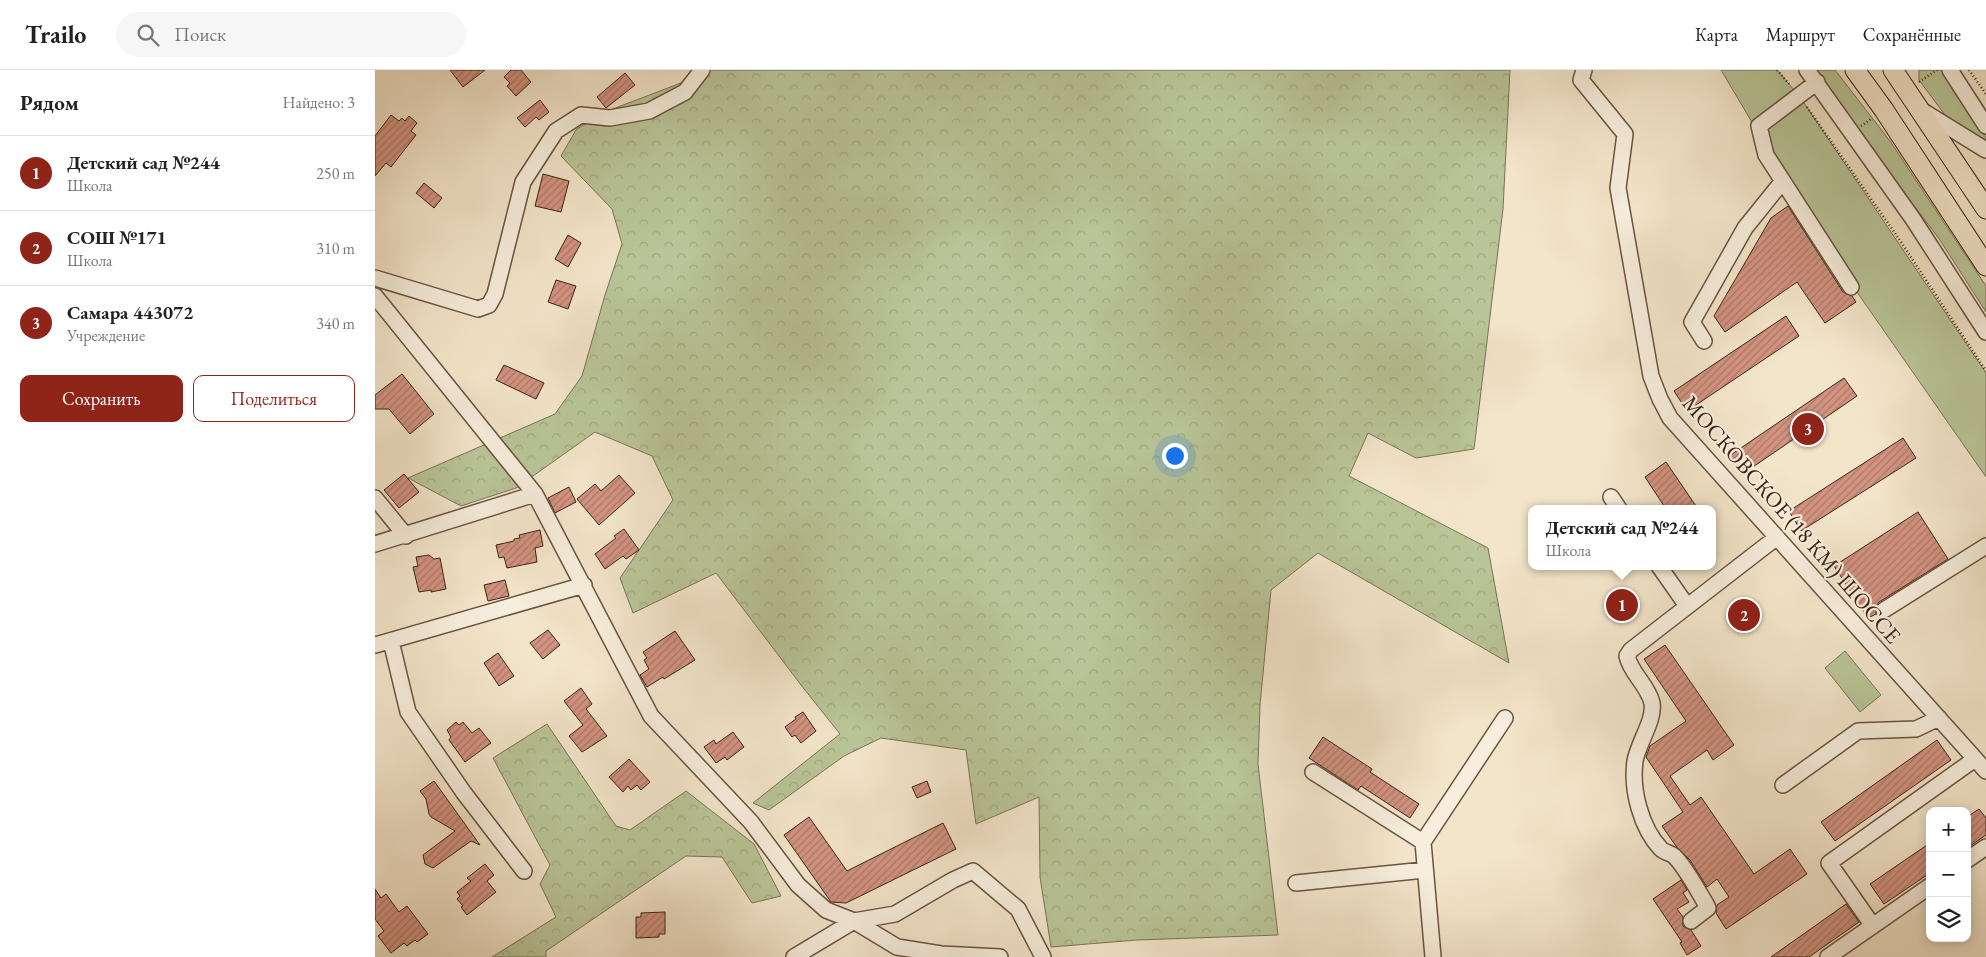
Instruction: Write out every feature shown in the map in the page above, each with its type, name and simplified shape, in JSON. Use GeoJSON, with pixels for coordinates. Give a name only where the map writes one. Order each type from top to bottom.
{"type":"FeatureCollection","features":[{"type":"Feature","properties":{"kind":"main road"},"geometry":{"type":"LineString","coordinates":[[1893,70],[1986,209]]}},
{"type":"Feature","properties":{"kind":"main road"},"geometry":{"type":"LineString","coordinates":[[1861,72],[1986,266]]}},
{"type":"Feature","properties":{"kind":"street"},"geometry":{"type":"LineString","coordinates":[[375,278],[478,309],[489,305],[495,294],[523,182],[556,131],[581,115],[610,118],[649,111],[685,92],[702,70]]}},
{"type":"Feature","properties":{"kind":"street","name":"МОСКОВСКОЕ (18 КМ) ШОССЕ"},"geometry":{"type":"LineString","coordinates":[[1584,70],[1581,80],[1625,134],[1618,188],[1651,376],[1670,418],[1986,771]]}},
{"type":"Feature","properties":{"kind":"street"},"geometry":{"type":"LineString","coordinates":[[1807,70],[1913,219],[1986,332]]}},
{"type":"Feature","properties":{"kind":"street"},"geometry":{"type":"LineString","coordinates":[[1950,70],[1986,126]]}},
{"type":"Feature","properties":{"kind":"street"},"geometry":{"type":"LineString","coordinates":[[1817,82],[1800,97],[1759,126],[1766,155],[1851,287]]}},
{"type":"Feature","properties":{"kind":"street"},"geometry":{"type":"LineString","coordinates":[[1921,110],[1986,150]]}},
{"type":"Feature","properties":{"kind":"street"},"geometry":{"type":"LineString","coordinates":[[1704,341],[1692,322],[1745,228],[1782,182]]}},
{"type":"Feature","properties":{"kind":"street"},"geometry":{"type":"LineString","coordinates":[[375,296],[535,494],[651,716],[751,822],[799,885],[826,910],[854,921],[897,947],[941,954],[1000,957]]}},
{"type":"Feature","properties":{"kind":"street"},"geometry":{"type":"LineString","coordinates":[[375,544],[406,536],[535,494]]}},
{"type":"Feature","properties":{"kind":"street"},"geometry":{"type":"LineString","coordinates":[[375,498],[406,536]]}},
{"type":"Feature","properties":{"kind":"street"},"geometry":{"type":"LineString","coordinates":[[1691,921],[1706,911],[1708,908],[1707,904],[1674,856],[1660,848],[1645,826],[1640,808],[1635,775],[1635,759],[1651,714],[1652,704],[1649,695],[1629,664],[1627,656],[1631,650],[1777,537]]}},
{"type":"Feature","properties":{"kind":"street"},"geometry":{"type":"LineString","coordinates":[[1884,610],[1986,546]]}},
{"type":"Feature","properties":{"kind":"street"},"geometry":{"type":"LineString","coordinates":[[1662,570],[1687,606]]}},
{"type":"Feature","properties":{"kind":"street"},"geometry":{"type":"LineString","coordinates":[[375,645],[584,586]]}},
{"type":"Feature","properties":{"kind":"street"},"geometry":{"type":"LineString","coordinates":[[391,641],[409,712],[464,793],[524,871]]}},
{"type":"Feature","properties":{"kind":"street"},"geometry":{"type":"LineString","coordinates":[[1433,957],[1423,842],[1505,718]]}},
{"type":"Feature","properties":{"kind":"street"},"geometry":{"type":"LineString","coordinates":[[1783,785],[1858,731],[1915,729],[1939,718]]}},
{"type":"Feature","properties":{"kind":"street"},"geometry":{"type":"LineString","coordinates":[[1873,926],[1829,863],[1975,759]]}},
{"type":"Feature","properties":{"kind":"street"},"geometry":{"type":"LineString","coordinates":[[1313,772],[1423,842]]}},
{"type":"Feature","properties":{"kind":"street"},"geometry":{"type":"LineString","coordinates":[[1971,857],[1986,847]]}},
{"type":"Feature","properties":{"kind":"street"},"geometry":{"type":"LineString","coordinates":[[1296,883],[1425,870]]}},
{"type":"Feature","properties":{"kind":"street"},"geometry":{"type":"LineString","coordinates":[[794,957],[854,921],[895,914],[953,880],[973,871],[1017,909],[1043,957]]}},
{"type":"Feature","properties":{"kind":"street"},"geometry":{"type":"LineString","coordinates":[[1827,957],[1926,889]]}},
{"type":"Feature","properties":{"kind":"path"},"geometry":{"type":"LineString","coordinates":[[1777,70],[1800,97],[1897,236],[1986,370]]}},
{"type":"Feature","properties":{"kind":"path"},"geometry":{"type":"LineString","coordinates":[[1969,70],[1986,94]]}},
{"type":"Feature","properties":{"kind":"green space"},"geometry":{"type":"Polygon","coordinates":[[[692,70],[1510,70],[1503,209],[1474,449],[1416,458],[1368,433],[1349,476],[1488,548],[1509,663],[1318,553],[1271,590],[1260,705],[1258,764],[1278,935],[1137,940],[1051,947],[1040,877],[1039,797],[976,824],[966,750],[881,738],[844,756],[769,810],[753,803],[840,734],[716,573],[633,613],[620,578],[673,500],[652,456],[595,432],[516,488],[461,506],[408,478],[555,414],[582,376],[622,244],[612,209],[561,156],[576,130],[597,115],[681,83],[692,70]]]}},
{"type":"Feature","properties":{"kind":"green space"},"geometry":{"type":"Polygon","coordinates":[[[1721,70],[1777,70],[1800,97],[1986,373],[1986,477],[1829,252],[1721,70]]]}},
{"type":"Feature","properties":{"kind":"green space"},"geometry":{"type":"Polygon","coordinates":[[[1811,70],[1835,70],[1890,141],[1986,286],[1986,312],[1940,240],[1811,70]]]}},
{"type":"Feature","properties":{"kind":"green space"},"geometry":{"type":"Polygon","coordinates":[[[1919,70],[1942,70],[1986,138],[1986,146],[1948,119],[1919,80],[1919,70]]]}},
{"type":"Feature","properties":{"kind":"green space"},"geometry":{"type":"Polygon","coordinates":[[[1845,651],[1881,695],[1860,712],[1825,668],[1845,651]]]}},
{"type":"Feature","properties":{"kind":"green space"},"geometry":{"type":"Polygon","coordinates":[[[547,724],[616,826],[630,830],[686,791],[754,844],[781,896],[752,903],[722,857],[686,856],[546,951],[546,957],[492,957],[556,917],[540,884],[550,865],[493,758],[547,724]]]}},
{"type":"Feature","properties":{"kind":"building"},"geometry":{"type":"Polygon","coordinates":[[[450,70],[485,70],[463,87],[450,70]]]}},
{"type":"Feature","properties":{"kind":"building"},"geometry":{"type":"Polygon","coordinates":[[[511,70],[521,70],[531,82],[516,96],[507,86],[510,83],[504,77],[511,70]]]}},
{"type":"Feature","properties":{"kind":"building"},"geometry":{"type":"Polygon","coordinates":[[[625,73],[635,85],[606,108],[597,97],[625,73]]]}},
{"type":"Feature","properties":{"kind":"building"},"geometry":{"type":"Polygon","coordinates":[[[540,100],[549,112],[539,120],[536,117],[525,127],[517,118],[540,100]]]}},
{"type":"Feature","properties":{"kind":"building"},"geometry":{"type":"Polygon","coordinates":[[[391,115],[399,121],[402,118],[405,121],[409,116],[417,123],[411,131],[416,135],[391,167],[386,163],[375,176],[375,136],[391,115]]]}},
{"type":"Feature","properties":{"kind":"building"},"geometry":{"type":"Polygon","coordinates":[[[543,174],[569,181],[561,212],[535,206],[543,174]]]}},
{"type":"Feature","properties":{"kind":"building"},"geometry":{"type":"Polygon","coordinates":[[[424,183],[442,198],[434,208],[416,193],[424,183]]]}},
{"type":"Feature","properties":{"kind":"building"},"geometry":{"type":"Polygon","coordinates":[[[1788,206],[1843,292],[1852,296],[1856,302],[1825,323],[1797,282],[1725,332],[1714,316],[1771,218],[1788,206]]]}},
{"type":"Feature","properties":{"kind":"building"},"geometry":{"type":"Polygon","coordinates":[[[568,235],[581,243],[568,267],[555,259],[568,235]]]}},
{"type":"Feature","properties":{"kind":"building"},"geometry":{"type":"Polygon","coordinates":[[[556,280],[576,286],[568,309],[548,302],[556,280]]]}},
{"type":"Feature","properties":{"kind":"building"},"geometry":{"type":"Polygon","coordinates":[[[1786,316],[1799,336],[1687,411],[1674,391],[1786,316]]]}},
{"type":"Feature","properties":{"kind":"building"},"geometry":{"type":"Polygon","coordinates":[[[504,365],[544,383],[536,399],[496,380],[504,365]]]}},
{"type":"Feature","properties":{"kind":"building"},"geometry":{"type":"Polygon","coordinates":[[[402,374],[434,414],[410,434],[389,409],[375,409],[375,395],[402,374]]]}},
{"type":"Feature","properties":{"kind":"building"},"geometry":{"type":"Polygon","coordinates":[[[1844,378],[1857,396],[1741,475],[1729,456],[1844,378]]]}},
{"type":"Feature","properties":{"kind":"building"},"geometry":{"type":"Polygon","coordinates":[[[1903,438],[1916,458],[1801,531],[1789,511],[1903,438]]]}},
{"type":"Feature","properties":{"kind":"building"},"geometry":{"type":"Polygon","coordinates":[[[1666,462],[1695,505],[1663,505],[1645,477],[1666,462]]]}},
{"type":"Feature","properties":{"kind":"building"},"geometry":{"type":"Polygon","coordinates":[[[404,474],[419,492],[399,508],[384,490],[404,474]]]}},
{"type":"Feature","properties":{"kind":"building"},"geometry":{"type":"Polygon","coordinates":[[[619,475],[635,493],[599,525],[577,499],[595,484],[601,491],[619,475]]]}},
{"type":"Feature","properties":{"kind":"building"},"geometry":{"type":"Polygon","coordinates":[[[569,487],[576,502],[555,513],[548,498],[569,487]]]}},
{"type":"Feature","properties":{"kind":"building"},"geometry":{"type":"Polygon","coordinates":[[[1918,512],[1948,559],[1879,602],[1876,606],[1876,614],[1868,618],[1834,566],[1918,512]]]}},
{"type":"Feature","properties":{"kind":"building"},"geometry":{"type":"Polygon","coordinates":[[[624,529],[639,550],[626,559],[623,556],[605,569],[595,554],[616,538],[614,536],[624,529]]]}},
{"type":"Feature","properties":{"kind":"building"},"geometry":{"type":"Polygon","coordinates":[[[540,530],[543,546],[535,548],[537,562],[507,568],[504,557],[499,558],[496,545],[514,541],[514,539],[520,538],[519,535],[540,530]]]}},
{"type":"Feature","properties":{"kind":"building"},"geometry":{"type":"Polygon","coordinates":[[[429,555],[434,559],[440,558],[446,589],[419,592],[413,567],[418,566],[416,557],[429,555]]]}},
{"type":"Feature","properties":{"kind":"building"},"geometry":{"type":"Polygon","coordinates":[[[505,580],[509,596],[488,601],[484,585],[505,580]]]}},
{"type":"Feature","properties":{"kind":"building"},"geometry":{"type":"Polygon","coordinates":[[[548,630],[560,645],[543,659],[530,643],[548,630]]]}},
{"type":"Feature","properties":{"kind":"building"},"geometry":{"type":"Polygon","coordinates":[[[675,631],[695,660],[647,687],[640,675],[649,669],[644,660],[647,658],[643,652],[675,631]]]}},
{"type":"Feature","properties":{"kind":"building"},"geometry":{"type":"Polygon","coordinates":[[[1665,645],[1734,745],[1713,760],[1707,750],[1670,776],[1690,805],[1701,797],[1754,874],[1790,849],[1807,874],[1726,929],[1716,913],[1717,905],[1729,897],[1717,879],[1707,887],[1690,860],[1676,846],[1662,826],[1683,812],[1646,757],[1650,746],[1686,721],[1644,659],[1665,645]]]}},
{"type":"Feature","properties":{"kind":"building"},"geometry":{"type":"Polygon","coordinates":[[[498,653],[514,676],[499,686],[484,663],[498,653]]]}},
{"type":"Feature","properties":{"kind":"building"},"geometry":{"type":"Polygon","coordinates":[[[581,688],[592,704],[586,709],[607,736],[582,752],[569,736],[583,725],[564,701],[581,688]]]}},
{"type":"Feature","properties":{"kind":"building"},"geometry":{"type":"Polygon","coordinates":[[[803,712],[816,731],[801,743],[795,735],[792,737],[785,727],[803,712]]]}},
{"type":"Feature","properties":{"kind":"building"},"geometry":{"type":"Polygon","coordinates":[[[456,722],[459,725],[463,722],[472,733],[479,728],[491,743],[465,762],[449,740],[451,737],[447,730],[456,722]]]}},
{"type":"Feature","properties":{"kind":"building"},"geometry":{"type":"Polygon","coordinates":[[[733,732],[744,747],[727,760],[725,757],[716,763],[704,747],[714,740],[716,744],[733,732]]]}},
{"type":"Feature","properties":{"kind":"building"},"geometry":{"type":"Polygon","coordinates":[[[1323,737],[1372,769],[1370,772],[1419,804],[1410,818],[1361,786],[1358,790],[1309,758],[1323,737]]]}},
{"type":"Feature","properties":{"kind":"building"},"geometry":{"type":"Polygon","coordinates":[[[1937,740],[1951,760],[1835,841],[1821,822],[1937,740]]]}},
{"type":"Feature","properties":{"kind":"building"},"geometry":{"type":"Polygon","coordinates":[[[629,759],[650,782],[641,790],[637,785],[631,790],[628,786],[623,792],[609,777],[629,759]]]}},
{"type":"Feature","properties":{"kind":"building"},"geometry":{"type":"Polygon","coordinates":[[[434,781],[480,845],[471,841],[433,868],[425,864],[423,855],[455,831],[429,814],[426,799],[420,791],[434,781]]]}},
{"type":"Feature","properties":{"kind":"building"},"geometry":{"type":"Polygon","coordinates":[[[927,781],[931,792],[917,798],[912,787],[927,781]]]}},
{"type":"Feature","properties":{"kind":"building"},"geometry":{"type":"Polygon","coordinates":[[[1979,809],[1986,818],[1986,835],[1971,845],[1971,814],[1979,809]]]}},
{"type":"Feature","properties":{"kind":"building"},"geometry":{"type":"Polygon","coordinates":[[[809,817],[847,871],[943,823],[956,849],[846,903],[831,902],[784,835],[809,817]]]}},
{"type":"Feature","properties":{"kind":"building"},"geometry":{"type":"Polygon","coordinates":[[[1926,846],[1926,876],[1884,904],[1870,884],[1926,846]]]}},
{"type":"Feature","properties":{"kind":"building"},"geometry":{"type":"Polygon","coordinates":[[[485,864],[494,875],[487,881],[496,892],[467,915],[457,899],[460,896],[457,892],[471,881],[467,878],[485,864]]]}},
{"type":"Feature","properties":{"kind":"building"},"geometry":{"type":"Polygon","coordinates":[[[1681,880],[1687,890],[1683,893],[1689,902],[1677,909],[1683,917],[1683,926],[1691,930],[1701,946],[1687,955],[1680,943],[1682,942],[1653,899],[1681,880]]]}},
{"type":"Feature","properties":{"kind":"building"},"geometry":{"type":"Polygon","coordinates":[[[375,889],[381,898],[386,894],[399,912],[407,906],[428,934],[407,946],[404,943],[391,953],[378,936],[384,931],[375,919],[375,889]]]}},
{"type":"Feature","properties":{"kind":"building"},"geometry":{"type":"Polygon","coordinates":[[[1846,904],[1859,922],[1809,957],[1771,957],[1846,904]]]}},
{"type":"Feature","properties":{"kind":"building"},"geometry":{"type":"Polygon","coordinates":[[[665,912],[665,934],[659,934],[659,937],[636,938],[636,917],[641,917],[641,913],[665,912]]]}},
{"type":"Feature","properties":{"kind":"place","name":"Самара 443072"},"geometry":{"type":"Point","coordinates":[1808,429]}},
{"type":"Feature","properties":{"kind":"place","name":"Детский сад №244"},"geometry":{"type":"Point","coordinates":[1622,605]}},
{"type":"Feature","properties":{"kind":"place","name":"СОШ №171"},"geometry":{"type":"Point","coordinates":[1744,615]}}]}
